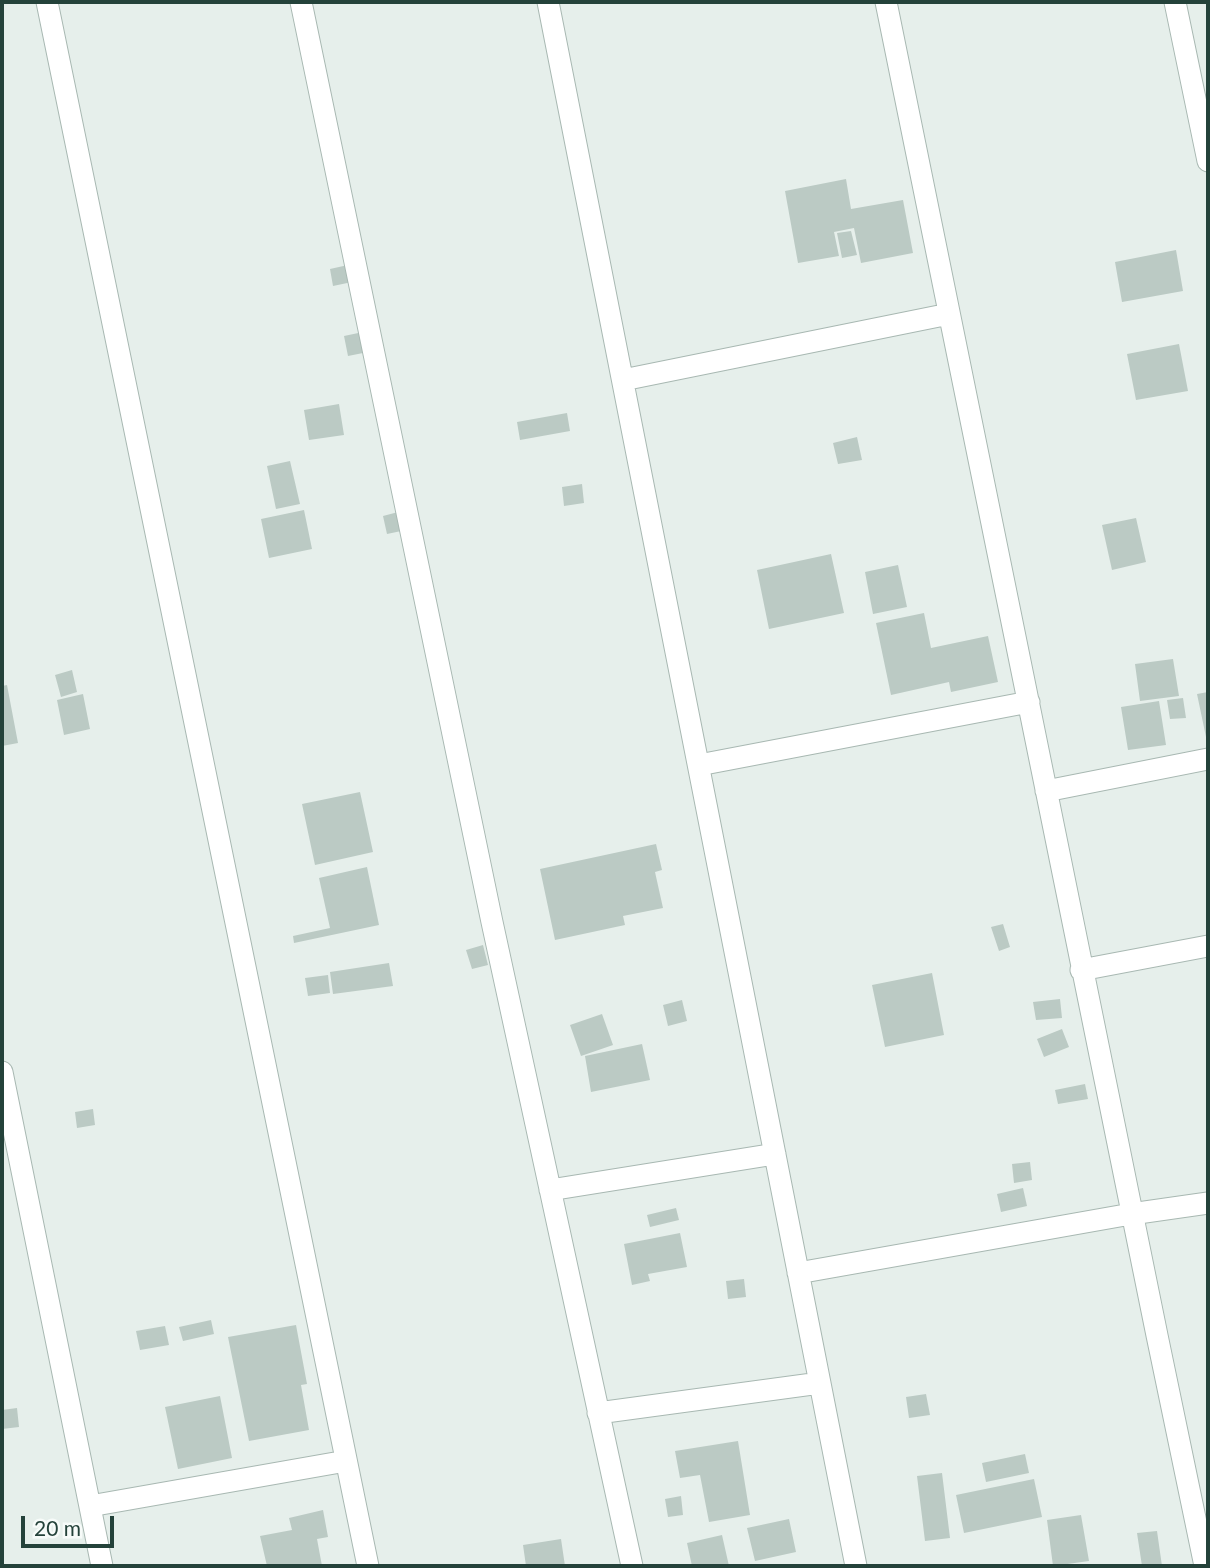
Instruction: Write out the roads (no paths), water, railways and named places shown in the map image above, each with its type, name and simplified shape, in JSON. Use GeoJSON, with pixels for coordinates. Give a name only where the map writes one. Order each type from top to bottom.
{"type":"FeatureCollection","features":[{"type":"Feature","properties":{"kind":"street"},"geometry":{"type":"LineString","coordinates":[[47,2],[369,1566]]}},
{"type":"Feature","properties":{"kind":"street"},"geometry":{"type":"LineString","coordinates":[[301,2],[492,922],[632,1566]]}},
{"type":"Feature","properties":{"kind":"street"},"geometry":{"type":"LineString","coordinates":[[548,2],[856,1566]]}},
{"type":"Feature","properties":{"kind":"street"},"geometry":{"type":"LineString","coordinates":[[886,2],[1029,702],[1080,970],[1205,1566]]}},
{"type":"Feature","properties":{"kind":"street"},"geometry":{"type":"LineString","coordinates":[[1175,2],[1208,161]]}},
{"type":"Feature","properties":{"kind":"street"},"geometry":{"type":"LineString","coordinates":[[623,380],[949,314]]}},
{"type":"Feature","properties":{"kind":"street"},"geometry":{"type":"LineString","coordinates":[[699,765],[1029,702]]}},
{"type":"Feature","properties":{"kind":"street"},"geometry":{"type":"LineString","coordinates":[[1046,791],[1208,759]]}},
{"type":"Feature","properties":{"kind":"street"},"geometry":{"type":"LineString","coordinates":[[1080,970],[1208,946]]}},
{"type":"Feature","properties":{"kind":"street"},"geometry":{"type":"LineString","coordinates":[[2,1072],[102,1566]]}},
{"type":"Feature","properties":{"kind":"street"},"geometry":{"type":"LineString","coordinates":[[550,1190],[775,1154]]}},
{"type":"Feature","properties":{"kind":"street"},"geometry":{"type":"LineString","coordinates":[[799,1273],[1131,1214],[1208,1203]]}},
{"type":"Feature","properties":{"kind":"street"},"geometry":{"type":"LineString","coordinates":[[598,1413],[820,1383]]}},
{"type":"Feature","properties":{"kind":"street"},"geometry":{"type":"LineString","coordinates":[[90,1506],[346,1461]]}}]}
